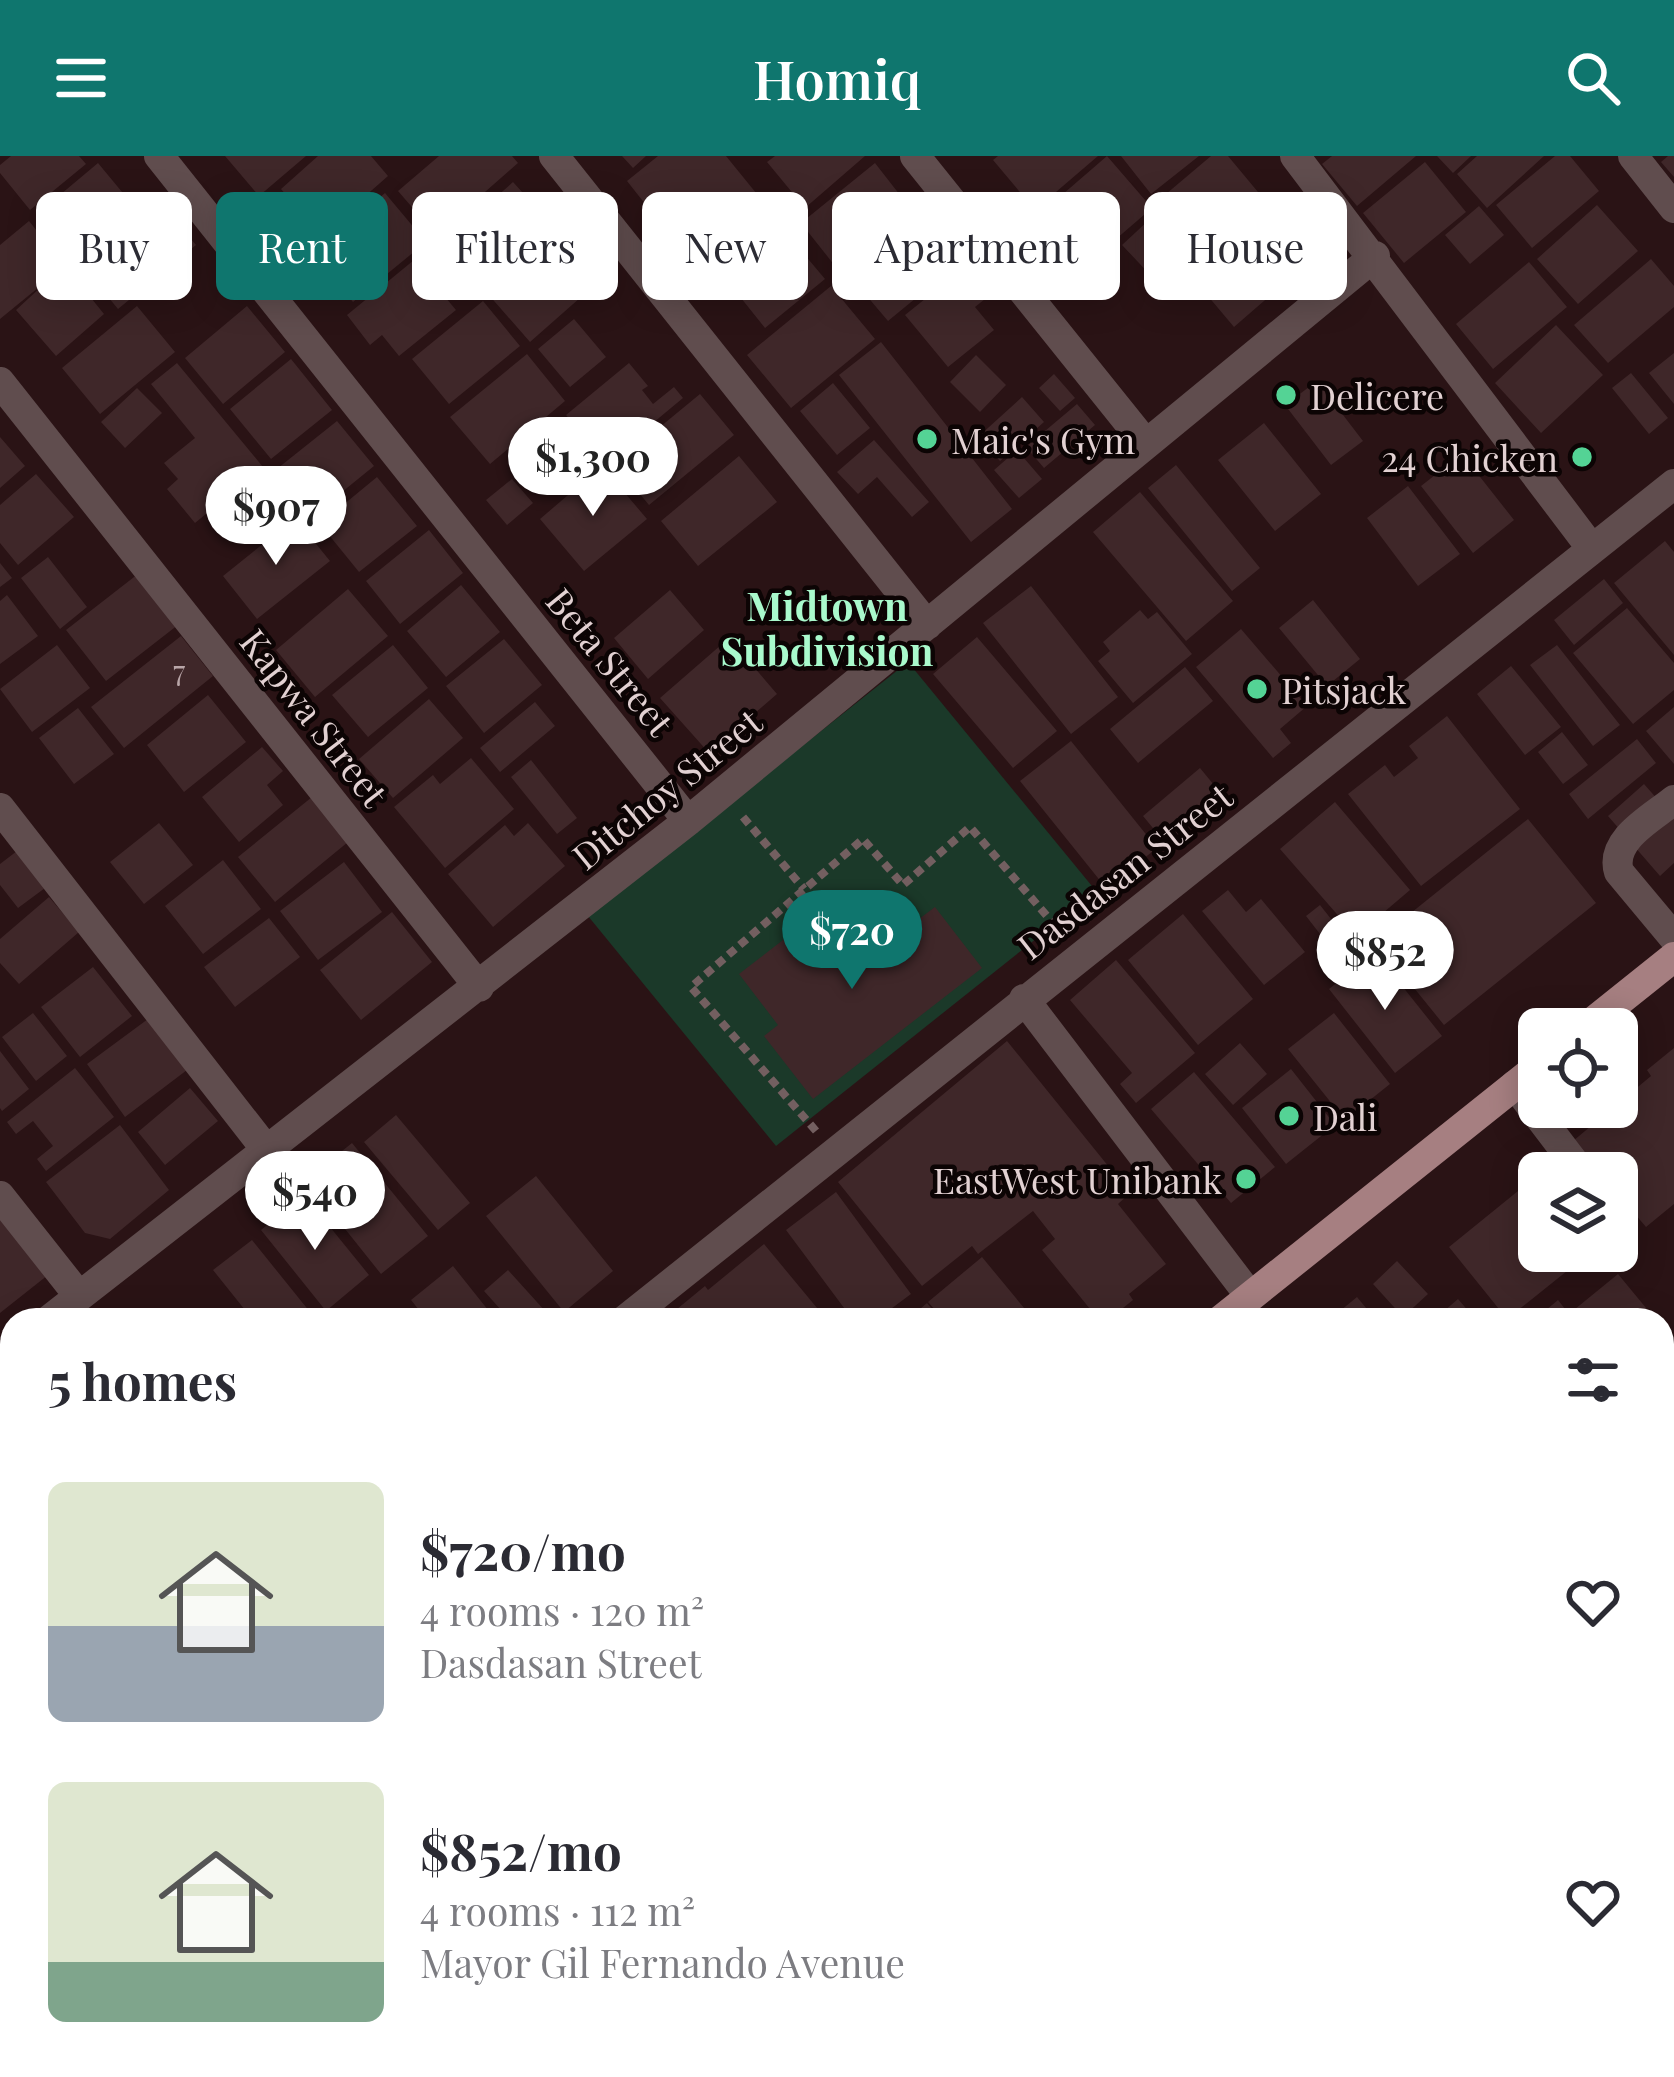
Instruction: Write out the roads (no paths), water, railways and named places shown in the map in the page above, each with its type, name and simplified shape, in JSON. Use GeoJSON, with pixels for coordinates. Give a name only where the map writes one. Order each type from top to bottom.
{"type":"FeatureCollection","features":[{"type":"Feature","properties":{"kind":"main road"},"geometry":{"type":"LineString","coordinates":[[1611,1008],[1674,957]]}},
{"type":"Feature","properties":{"kind":"main road"},"geometry":{"type":"LineString","coordinates":[[1236,1308],[1518,1082]]}},
{"type":"Feature","properties":{"kind":"street","name":"Beta Street"},"geometry":{"type":"LineString","coordinates":[[159,156],[688,821]]}},
{"type":"Feature","properties":{"kind":"street"},"geometry":{"type":"LineString","coordinates":[[554,156],[927,625]]}},
{"type":"Feature","properties":{"kind":"street"},"geometry":{"type":"LineString","coordinates":[[915,156],[1146,444]]}},
{"type":"Feature","properties":{"kind":"street"},"geometry":{"type":"LineString","coordinates":[[1295,156],[1376,256],[1592,549]]}},
{"type":"Feature","properties":{"kind":"street"},"geometry":{"type":"LineString","coordinates":[[1633,156],[1674,208]]}},
{"type":"Feature","properties":{"kind":"street","name":"Ditchoy Street"},"geometry":{"type":"LineString","coordinates":[[64,1308],[723,793],[1376,256]]}},
{"type":"Feature","properties":{"kind":"street","name":"Kapwa Street"},"geometry":{"type":"LineString","coordinates":[[0,382],[479,987]]}},
{"type":"Feature","properties":{"kind":"street","name":"Dasdasan Street"},"geometry":{"type":"LineString","coordinates":[[640,1308],[1674,484]]}},
{"type":"Feature","properties":{"kind":"street"},"geometry":{"type":"LineString","coordinates":[[1674,800],[1619,846],[1615,859],[1619,872],[1674,938]]}},
{"type":"Feature","properties":{"kind":"street"},"geometry":{"type":"LineString","coordinates":[[0,808],[268,1151]]}},
{"type":"Feature","properties":{"kind":"street"},"geometry":{"type":"LineString","coordinates":[[1024,999],[1250,1296]]}},
{"type":"Feature","properties":{"kind":"street"},"geometry":{"type":"LineString","coordinates":[[0,1196],[79,1296]]}},
{"type":"Feature","properties":{"kind":"place","name":"Delicere"},"geometry":{"type":"Point","coordinates":[1286,395]}},
{"type":"Feature","properties":{"kind":"place","name":"Maic's Gym"},"geometry":{"type":"Point","coordinates":[927,439]}},
{"type":"Feature","properties":{"kind":"place","name":"24 Chicken"},"geometry":{"type":"Point","coordinates":[1582,457]}},
{"type":"Feature","properties":{"kind":"place","name":"Pitsjack"},"geometry":{"type":"Point","coordinates":[1257,689]}},
{"type":"Feature","properties":{"kind":"place","name":"Dali"},"geometry":{"type":"Point","coordinates":[1289,1116]}},
{"type":"Feature","properties":{"kind":"place","name":"EastWest Unibank"},"geometry":{"type":"Point","coordinates":[1246,1179]}},
{"type":"Feature","properties":{"kind":"district","name":"Midtown Subdivision"},"geometry":{"type":"Point","coordinates":[827,628]}}]}
